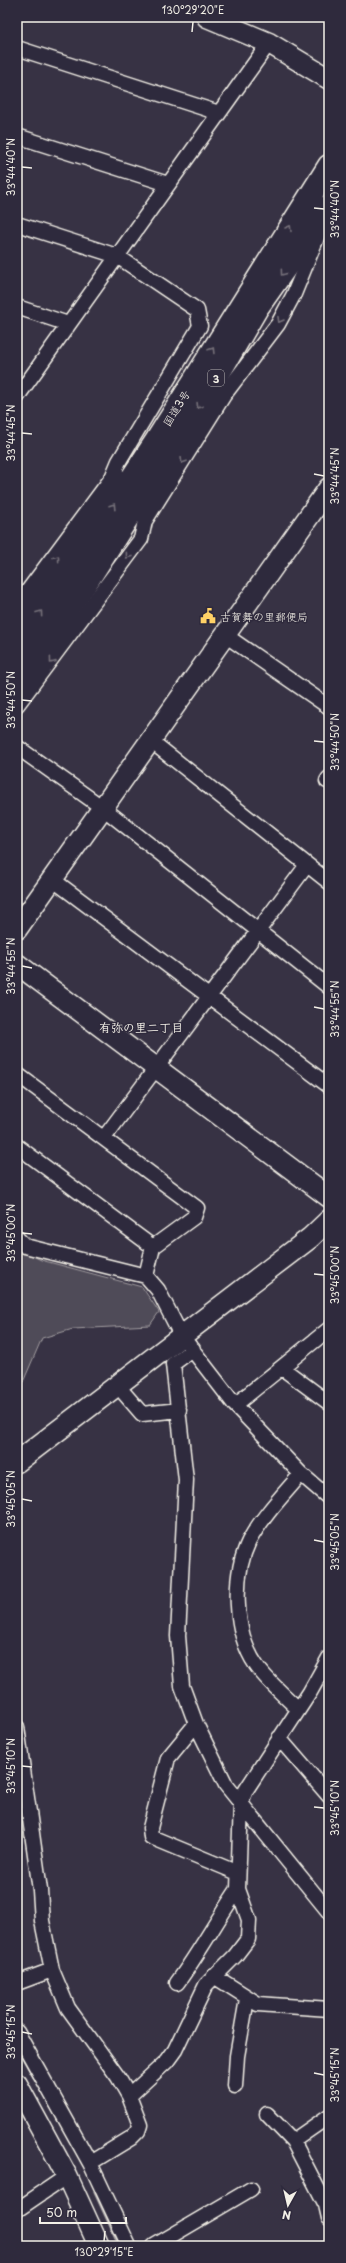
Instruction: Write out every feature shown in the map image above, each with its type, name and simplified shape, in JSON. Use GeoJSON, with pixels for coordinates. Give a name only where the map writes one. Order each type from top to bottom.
{"type":"FeatureCollection","features":[{"type":"Feature","properties":{"kind":"highway","name":"国道3号"},"geometry":{"type":"LineString","coordinates":[[17,645],[71,571],[156,442],[329,166]]}},
{"type":"Feature","properties":{"kind":"highway","name":"国道3号"},"geometry":{"type":"LineString","coordinates":[[17,678],[84,586],[205,397],[257,308],[329,206]]}},
{"type":"Feature","properties":{"kind":"highway"},"geometry":{"type":"LineString","coordinates":[[17,612],[108,487],[134,457],[156,442]]}},
{"type":"Feature","properties":{"kind":"highway"},"geometry":{"type":"LineString","coordinates":[[106,552],[145,521]]}},
{"type":"Feature","properties":{"kind":"street"},"geometry":{"type":"LineString","coordinates":[[207,17],[269,43],[329,79]]}},
{"type":"Feature","properties":{"kind":"street"},"geometry":{"type":"LineString","coordinates":[[18,393],[269,43]]}},
{"type":"Feature","properties":{"kind":"street"},"geometry":{"type":"LineString","coordinates":[[17,48],[219,113]]}},
{"type":"Feature","properties":{"kind":"street"},"geometry":{"type":"LineString","coordinates":[[17,136],[168,184]]}},
{"type":"Feature","properties":{"kind":"street"},"geometry":{"type":"LineString","coordinates":[[17,705],[140,539],[145,521],[224,395],[278,324],[294,294],[329,206]]}},
{"type":"Feature","properties":{"kind":"street"},"geometry":{"type":"LineString","coordinates":[[17,224],[117,256],[197,310],[200,326],[119,461],[108,487]]}},
{"type":"Feature","properties":{"kind":"street"},"geometry":{"type":"LineString","coordinates":[[17,307],[68,324]]}},
{"type":"Feature","properties":{"kind":"street"},"geometry":{"type":"LineString","coordinates":[[17,929],[329,488]]}},
{"type":"Feature","properties":{"kind":"street"},"geometry":{"type":"LineString","coordinates":[[225,635],[329,707]]}},
{"type":"Feature","properties":{"kind":"street"},"geometry":{"type":"LineString","coordinates":[[151,741],[329,882]]}},
{"type":"Feature","properties":{"kind":"street"},"geometry":{"type":"LineString","coordinates":[[17,747],[103,808],[329,987]]}},
{"type":"Feature","properties":{"kind":"street"},"geometry":{"type":"LineString","coordinates":[[104,1138],[307,865]]}},
{"type":"Feature","properties":{"kind":"street"},"geometry":{"type":"LineString","coordinates":[[52,879],[329,1086]]}},
{"type":"Feature","properties":{"kind":"street"},"geometry":{"type":"LineString","coordinates":[[17,964],[329,1197]]}},
{"type":"Feature","properties":{"kind":"street"},"geometry":{"type":"LineString","coordinates":[[17,1074],[197,1208],[194,1217],[153,1248],[146,1276]]}},
{"type":"Feature","properties":{"kind":"street"},"geometry":{"type":"LineString","coordinates":[[17,1146],[153,1248]]}},
{"type":"Feature","properties":{"kind":"street"},"geometry":{"type":"LineString","coordinates":[[17,1462],[117,1385],[187,1342],[310,1238],[329,1220]]}},
{"type":"Feature","properties":{"kind":"street"},"geometry":{"type":"LineString","coordinates":[[17,1238],[25,1246],[146,1276],[158,1290],[187,1342],[235,1404],[301,1474],[329,1498]]}},
{"type":"Feature","properties":{"kind":"street"},"geometry":{"type":"LineString","coordinates":[[235,1404],[329,1329]]}},
{"type":"Feature","properties":{"kind":"street"},"geometry":{"type":"LineString","coordinates":[[187,1342],[173,1364],[186,1480],[178,1636],[182,1686],[196,1724],[223,1779],[329,1912]]}},
{"type":"Feature","properties":{"kind":"street"},"geometry":{"type":"LineString","coordinates":[[282,1368],[329,1403]]}},
{"type":"Feature","properties":{"kind":"street"},"geometry":{"type":"LineString","coordinates":[[117,1385],[142,1414],[178,1410]]}},
{"type":"Feature","properties":{"kind":"street"},"geometry":{"type":"LineString","coordinates":[[298,1709],[256,1665],[241,1626],[237,1592],[248,1543],[257,1528],[301,1474]]}},
{"type":"Feature","properties":{"kind":"street"},"geometry":{"type":"LineString","coordinates":[[129,2096],[167,2061],[175,2050],[192,2011],[214,1976],[235,1956],[248,1939],[249,1920],[238,1888],[240,1802],[329,1658]]}},
{"type":"Feature","properties":{"kind":"street"},"geometry":{"type":"LineString","coordinates":[[196,1724],[168,1758],[150,1828],[151,1837],[238,1873]]}},
{"type":"Feature","properties":{"kind":"street"},"geometry":{"type":"LineString","coordinates":[[17,1727],[40,1890],[42,1921],[52,1970],[68,2008],[111,2067],[129,2096],[138,2118],[138,2131],[131,2138],[90,2163]]}},
{"type":"Feature","properties":{"kind":"street"},"geometry":{"type":"LineString","coordinates":[[279,1738],[329,1796]]}},
{"type":"Feature","properties":{"kind":"street"},"geometry":{"type":"LineString","coordinates":[[177,1983],[193,1962],[214,1923],[238,1888]]}},
{"type":"Feature","properties":{"kind":"street"},"geometry":{"type":"LineString","coordinates":[[17,1982],[52,1970]]}},
{"type":"Feature","properties":{"kind":"street"},"geometry":{"type":"LineString","coordinates":[[214,1976],[258,2004],[329,2009]]}},
{"type":"Feature","properties":{"kind":"street"},"geometry":{"type":"LineString","coordinates":[[235,2086],[237,2056],[247,1998]]}},
{"type":"Feature","properties":{"kind":"street"},"geometry":{"type":"LineString","coordinates":[[17,2032],[90,2163],[129,2246]]}},
{"type":"Feature","properties":{"kind":"street"},"geometry":{"type":"LineString","coordinates":[[17,2084],[67,2176],[99,2246]]}},
{"type":"Feature","properties":{"kind":"street"},"geometry":{"type":"LineString","coordinates":[[267,2114],[293,2141],[326,2205],[329,2218]]}},
{"type":"Feature","properties":{"kind":"street"},"geometry":{"type":"LineString","coordinates":[[293,2141],[329,2116]]}},
{"type":"Feature","properties":{"kind":"street"},"geometry":{"type":"LineString","coordinates":[[17,2210],[67,2176]]}},
{"type":"Feature","properties":{"kind":"street"},"geometry":{"type":"LineString","coordinates":[[154,2246],[251,2189]]}},
{"type":"Feature","properties":{"kind":"shaded area"},"geometry":{"type":"Polygon","coordinates":[[[17,1248],[41,1260],[142,1287],[159,1312],[150,1325],[73,1329],[42,1338],[17,1396],[17,1248]]]}},
{"type":"Feature","properties":{"kind":"waterway"},"geometry":{"type":"LineString","coordinates":[[17,2047],[34,2077]]}},
{"type":"Feature","properties":{"kind":"waterway"},"geometry":{"type":"LineString","coordinates":[[95,2192],[120,2246]]}},
{"type":"Feature","properties":{"kind":"place","name":"古賀舞の里郵便局"},"geometry":{"type":"Point","coordinates":[208,616]}},
{"type":"Feature","properties":{"kind":"district","name":"有弥の里二丁目"},"geometry":{"type":"Point","coordinates":[141,1027]}}]}
